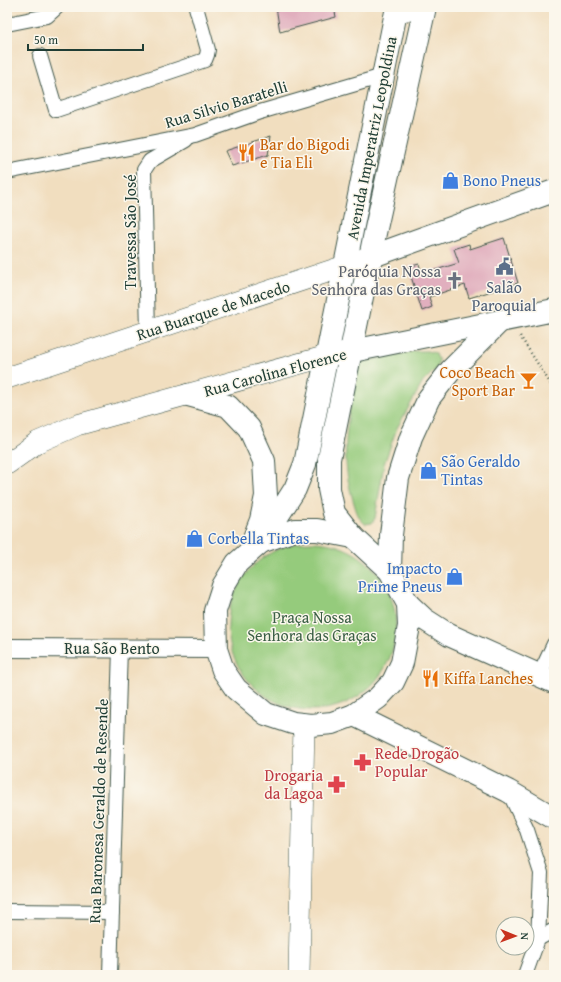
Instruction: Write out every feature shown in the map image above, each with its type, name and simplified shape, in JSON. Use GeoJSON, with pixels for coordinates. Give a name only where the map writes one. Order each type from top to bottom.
{"type":"FeatureCollection","features":[{"type":"Feature","properties":{"kind":"main road","name":"Avenida Imperatriz Leopoldina"},"geometry":{"type":"LineString","coordinates":[[353,537],[334,513],[329,489],[330,459],[370,257],[425,7]]}},
{"type":"Feature","properties":{"kind":"main road","name":"Avenida Imperatriz Leopoldina"},"geometry":{"type":"LineString","coordinates":[[254,547],[295,489],[305,464],[396,11]]}},
{"type":"Feature","properties":{"kind":"main road","name":"Rua Buarque de Macedo"},"geometry":{"type":"LineString","coordinates":[[7,378],[345,266],[554,191]]}},
{"type":"Feature","properties":{"kind":"main road","name":"Rua Carolina Florence"},"geometry":{"type":"LineString","coordinates":[[7,464],[38,442],[78,425],[327,356],[554,310]]}},
{"type":"Feature","properties":{"kind":"main road"},"geometry":{"type":"LineString","coordinates":[[390,571],[391,535],[398,478],[411,437],[429,398],[451,370],[500,321]]}},
{"type":"Feature","properties":{"kind":"main road"},"geometry":{"type":"LineString","coordinates":[[188,395],[228,406],[249,428],[264,461],[266,496],[254,547]]}},
{"type":"Feature","properties":{"kind":"main road"},"geometry":{"type":"LineString","coordinates":[[408,604],[409,626],[402,663],[393,682],[378,698],[354,715],[332,723],[293,723],[266,714],[236,689],[223,670],[216,649],[215,611],[223,586],[237,563],[254,547],[295,530],[317,530],[353,537],[390,571],[408,604],[424,619],[449,635],[546,679]]}},
{"type":"Feature","properties":{"kind":"main road"},"geometry":{"type":"LineString","coordinates":[[354,715],[508,791],[554,818]]}},
{"type":"Feature","properties":{"kind":"main road"},"geometry":{"type":"LineString","coordinates":[[299,975],[304,724]]}},
{"type":"Feature","properties":{"kind":"street"},"geometry":{"type":"LineString","coordinates":[[7,24],[47,16],[57,7]]}},
{"type":"Feature","properties":{"kind":"street"},"geometry":{"type":"LineString","coordinates":[[40,56],[56,110],[204,60],[208,50],[196,7]]}},
{"type":"Feature","properties":{"kind":"street"},"geometry":{"type":"LineString","coordinates":[[396,11],[421,7]]}},
{"type":"Feature","properties":{"kind":"street","name":"Rua Silvio Baratelli"},"geometry":{"type":"LineString","coordinates":[[7,172],[195,135],[260,112],[383,76]]}},
{"type":"Feature","properties":{"kind":"street","name":"Travessa São José"},"geometry":{"type":"LineString","coordinates":[[148,331],[144,170],[150,161],[195,135]]}},
{"type":"Feature","properties":{"kind":"street"},"geometry":{"type":"LineString","coordinates":[[546,679],[554,644]]}},
{"type":"Feature","properties":{"kind":"street","name":"Rua São Bento"},"geometry":{"type":"LineString","coordinates":[[7,648],[216,649]]}},
{"type":"Feature","properties":{"kind":"street","name":"Rua Baronesa Geraldo de Resende"},"geometry":{"type":"LineString","coordinates":[[110,975],[120,648]]}},
{"type":"Feature","properties":{"kind":"street"},"geometry":{"type":"LineString","coordinates":[[508,791],[527,830],[541,873],[538,940],[525,975]]}},
{"type":"Feature","properties":{"kind":"street"},"geometry":{"type":"LineString","coordinates":[[7,911],[112,912]]}},
{"type":"Feature","properties":{"kind":"street"},"geometry":{"type":"LineString","coordinates":[[538,940],[554,930]]}},
{"type":"Feature","properties":{"kind":"path"},"geometry":{"type":"LineString","coordinates":[[528,350],[554,389]]}},
{"type":"Feature","properties":{"kind":"green space"},"geometry":{"type":"Polygon","coordinates":[[[415,351],[435,353],[439,360],[437,368],[423,382],[397,428],[384,464],[375,518],[372,523],[365,524],[358,516],[356,510],[346,465],[349,413],[360,362],[415,351]]]}},
{"type":"Feature","properties":{"kind":"green space","name":"Praça Nossa Senhora das Graças"},"geometry":{"type":"Polygon","coordinates":[[[304,542],[320,542],[344,548],[359,556],[372,566],[382,579],[390,594],[395,610],[395,642],[390,658],[382,673],[372,686],[359,696],[336,707],[320,710],[304,710],[280,704],[265,696],[252,686],[242,673],[231,650],[228,634],[228,618],[234,594],[242,579],[252,566],[265,556],[288,545],[304,542]]]}},
{"type":"Feature","properties":{"kind":"building"},"geometry":{"type":"Polygon","coordinates":[[[276,7],[334,7],[336,17],[280,32],[276,7]]]}},
{"type":"Feature","properties":{"kind":"building","name":"Bar do Bigodi e Tia Eli"},"geometry":{"type":"Polygon","coordinates":[[[271,136],[268,155],[232,166],[225,151],[271,136]]]}},
{"type":"Feature","properties":{"kind":"building"},"geometry":{"type":"Polygon","coordinates":[[[504,238],[518,283],[469,298],[465,285],[429,297],[432,307],[422,311],[408,267],[419,264],[422,274],[459,263],[454,249],[469,244],[470,249],[504,238]]]}},
{"type":"Feature","properties":{"kind":"place","name":"Bar do Bigodi e Tia Eli"},"geometry":{"type":"Point","coordinates":[247,153]}},
{"type":"Feature","properties":{"kind":"place","name":"Bono Pneus"},"geometry":{"type":"Point","coordinates":[450,180]}},
{"type":"Feature","properties":{"kind":"place","name":"Salão Paroquial"},"geometry":{"type":"Point","coordinates":[504,266]}},
{"type":"Feature","properties":{"kind":"place","name":"Paróquia Nossa Senhora das Graças"},"geometry":{"type":"Point","coordinates":[454,280]}},
{"type":"Feature","properties":{"kind":"place","name":"Coco Beach Sport Bar"},"geometry":{"type":"Point","coordinates":[528,381]}},
{"type":"Feature","properties":{"kind":"place","name":"São Geraldo Tintas"},"geometry":{"type":"Point","coordinates":[428,470]}},
{"type":"Feature","properties":{"kind":"place","name":"Corbella Tintas"},"geometry":{"type":"Point","coordinates":[195,538]}},
{"type":"Feature","properties":{"kind":"place","name":"Impacto Prime Pneus"},"geometry":{"type":"Point","coordinates":[455,577]}},
{"type":"Feature","properties":{"kind":"place","name":"Kiffa Lanches"},"geometry":{"type":"Point","coordinates":[431,678]}},
{"type":"Feature","properties":{"kind":"place","name":"Rede Drogão Popular"},"geometry":{"type":"Point","coordinates":[362,762]}},
{"type":"Feature","properties":{"kind":"place","name":"Drogaria da Lagoa"},"geometry":{"type":"Point","coordinates":[336,784]}}]}
